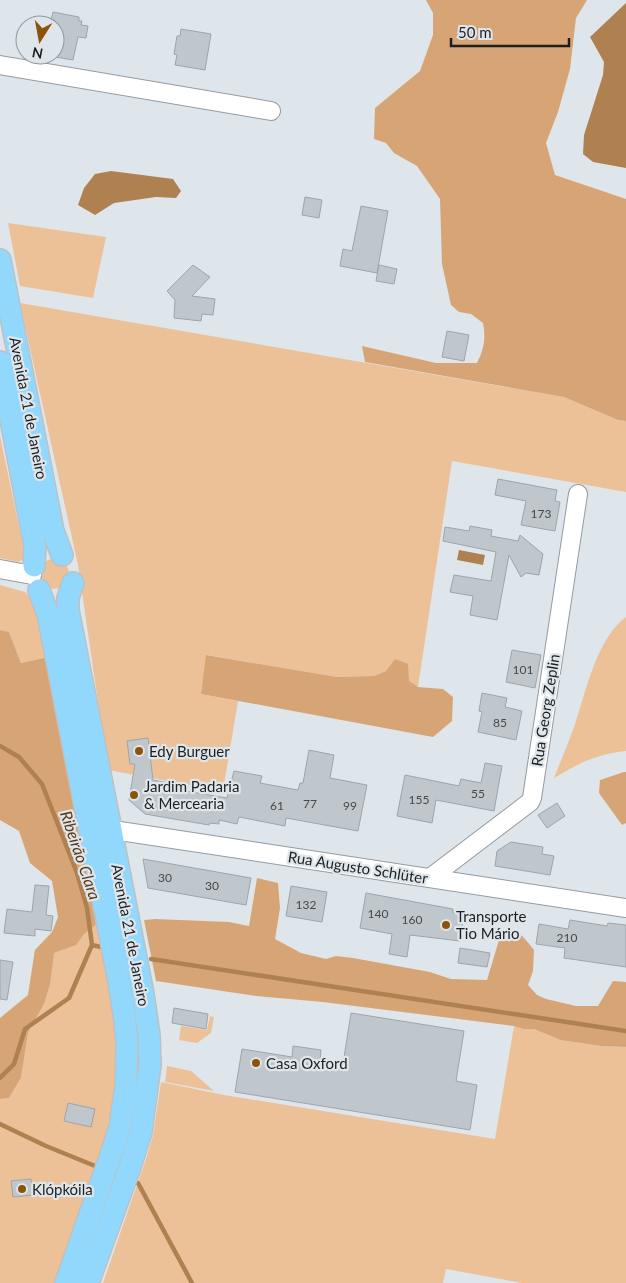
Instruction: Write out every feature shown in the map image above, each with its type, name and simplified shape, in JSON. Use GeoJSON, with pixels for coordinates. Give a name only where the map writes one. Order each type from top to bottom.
{"type":"FeatureCollection","features":[{"type":"Feature","properties":{"kind":"main road","name":"Avenida 21 de Janeiro"},"geometry":{"type":"LineString","coordinates":[[0,260],[53,531],[62,554]]}},
{"type":"Feature","properties":{"kind":"main road","name":"Avenida 21 de Janeiro"},"geometry":{"type":"LineString","coordinates":[[0,362],[35,546],[35,577],[48,614],[90,826],[119,982],[127,1044],[126,1086],[120,1126],[66,1283]]}},
{"type":"Feature","properties":{"kind":"main road"},"geometry":{"type":"LineString","coordinates":[[49,553],[62,554],[68,558],[75,570],[73,583],[64,593],[58,595],[44,594],[35,577],[37,560],[49,553]]}},
{"type":"Feature","properties":{"kind":"main road","name":"Avenida 21 de Janeiro"},"geometry":{"type":"LineString","coordinates":[[73,583],[68,598],[68,610],[143,994],[150,1048],[145,1111],[141,1132],[128,1174],[88,1283]]}},
{"type":"Feature","properties":{"kind":"main road"},"geometry":{"type":"LineString","coordinates":[[127,1044],[150,1048]]}},
{"type":"Feature","properties":{"kind":"street"},"geometry":{"type":"LineString","coordinates":[[0,65],[271,111]]}},
{"type":"Feature","properties":{"kind":"street","name":"Rua Georg Zeplin"},"geometry":{"type":"LineString","coordinates":[[430,878],[530,802],[532,798],[578,494]]}},
{"type":"Feature","properties":{"kind":"street"},"geometry":{"type":"LineString","coordinates":[[0,569],[35,577]]}},
{"type":"Feature","properties":{"kind":"street","name":"Rua Augusto Schlüter"},"geometry":{"type":"LineString","coordinates":[[90,826],[626,908]]}},
{"type":"Feature","properties":{"kind":"shaded area"},"geometry":{"type":"Polygon","coordinates":[[[426,0],[587,0],[576,18],[570,69],[558,112],[546,143],[555,175],[626,199],[626,421],[618,420],[564,397],[365,362],[362,346],[436,363],[477,363],[484,344],[483,323],[471,314],[459,312],[451,305],[442,264],[440,199],[417,166],[394,153],[386,143],[374,139],[375,108],[420,71],[433,35],[433,13],[426,0]]]}},
{"type":"Feature","properties":{"kind":"shaded area"},"geometry":{"type":"Polygon","coordinates":[[[626,3],[626,168],[593,162],[583,154],[584,135],[603,75],[604,62],[590,37],[626,3]]]}},
{"type":"Feature","properties":{"kind":"shaded area"},"geometry":{"type":"Polygon","coordinates":[[[111,171],[173,179],[181,191],[176,198],[156,197],[114,203],[95,215],[78,205],[84,188],[95,174],[111,171]]]}},
{"type":"Feature","properties":{"kind":"shaded area"},"geometry":{"type":"Polygon","coordinates":[[[8,223],[106,237],[93,298],[20,286],[8,223]]]}},
{"type":"Feature","properties":{"kind":"shaded area"},"geometry":{"type":"Polygon","coordinates":[[[20,303],[564,397],[618,420],[626,421],[626,492],[452,461],[418,687],[386,671],[374,676],[337,677],[207,655],[201,694],[238,701],[223,791],[108,770],[78,565],[20,303]]]}},
{"type":"Feature","properties":{"kind":"shaded area"},"geometry":{"type":"Polygon","coordinates":[[[0,436],[25,555],[24,559],[18,562],[0,558],[0,436]]]}},
{"type":"Feature","properties":{"kind":"shaded area"},"geometry":{"type":"Polygon","coordinates":[[[459,550],[485,555],[483,565],[457,560],[459,550]]]}},
{"type":"Feature","properties":{"kind":"shaded area"},"geometry":{"type":"Polygon","coordinates":[[[54,559],[60,560],[68,568],[68,580],[60,588],[54,589],[48,588],[40,580],[39,574],[40,568],[48,560],[54,559]]]}},
{"type":"Feature","properties":{"kind":"shaded area"},"geometry":{"type":"Polygon","coordinates":[[[0,585],[25,592],[35,602],[48,657],[21,663],[9,632],[0,630],[0,585]]]}},
{"type":"Feature","properties":{"kind":"shaded area"},"geometry":{"type":"Polygon","coordinates":[[[626,617],[626,751],[606,754],[588,760],[554,778],[573,731],[588,681],[600,651],[616,626],[626,617]]]}},
{"type":"Feature","properties":{"kind":"shaded area"},"geometry":{"type":"Polygon","coordinates":[[[0,630],[9,632],[21,663],[48,657],[98,923],[84,934],[76,945],[54,953],[50,984],[44,1004],[28,1033],[21,1078],[9,1098],[0,1099],[0,1018],[28,995],[35,950],[52,932],[58,917],[52,881],[30,863],[19,831],[0,820],[0,630]]]}},
{"type":"Feature","properties":{"kind":"shaded area"},"geometry":{"type":"Polygon","coordinates":[[[206,655],[337,677],[374,676],[386,671],[395,659],[408,664],[409,681],[418,687],[443,689],[453,697],[452,721],[433,737],[201,694],[206,655]]]}},
{"type":"Feature","properties":{"kind":"shaded area"},"geometry":{"type":"Polygon","coordinates":[[[626,772],[626,823],[622,825],[599,793],[600,780],[626,772]]]}},
{"type":"Feature","properties":{"kind":"shaded area"},"geometry":{"type":"Polygon","coordinates":[[[257,878],[278,883],[280,908],[275,939],[301,953],[326,959],[336,956],[353,958],[430,972],[451,979],[487,980],[502,930],[517,932],[534,950],[533,971],[528,985],[537,995],[576,1006],[598,1006],[613,981],[626,982],[626,1047],[601,1046],[560,1040],[534,1029],[523,1029],[514,1026],[323,1002],[256,996],[156,981],[144,920],[229,922],[249,926],[257,878]]]}},
{"type":"Feature","properties":{"kind":"shaded area"},"geometry":{"type":"Polygon","coordinates":[[[98,923],[111,987],[117,1050],[116,1084],[104,1145],[56,1283],[0,1283],[0,1099],[9,1098],[21,1078],[28,1033],[44,1004],[28,995],[35,950],[54,953],[75,945],[83,934],[98,923]]]}},
{"type":"Feature","properties":{"kind":"shaded area"},"geometry":{"type":"Polygon","coordinates":[[[210,1016],[214,1017],[211,1033],[197,1043],[179,1040],[181,1026],[207,1030],[210,1016]]]}},
{"type":"Feature","properties":{"kind":"shaded area"},"geometry":{"type":"Polygon","coordinates":[[[514,1026],[523,1029],[534,1029],[560,1040],[601,1046],[626,1047],[626,1283],[522,1283],[446,1269],[443,1283],[103,1283],[147,1156],[153,1135],[161,1082],[224,1095],[495,1139],[514,1026]]]}},
{"type":"Feature","properties":{"kind":"shaded area"},"geometry":{"type":"Polygon","coordinates":[[[167,1066],[191,1071],[214,1091],[165,1082],[167,1066]]]}},
{"type":"Feature","properties":{"kind":"building"},"geometry":{"type":"Polygon","coordinates":[[[53,12],[79,17],[79,21],[82,21],[81,25],[88,26],[86,38],[78,37],[73,60],[65,59],[65,15],[52,15],[53,12]]]}},
{"type":"Feature","properties":{"kind":"building"},"geometry":{"type":"Polygon","coordinates":[[[181,29],[211,34],[205,70],[175,65],[177,55],[174,54],[177,36],[180,36],[181,29]]]}},
{"type":"Feature","properties":{"kind":"building"},"geometry":{"type":"Polygon","coordinates":[[[305,197],[322,200],[319,218],[302,215],[305,197]]]}},
{"type":"Feature","properties":{"kind":"building"},"geometry":{"type":"Polygon","coordinates":[[[361,206],[388,211],[377,273],[340,266],[343,249],[352,251],[361,206]]]}},
{"type":"Feature","properties":{"kind":"building"},"geometry":{"type":"Polygon","coordinates":[[[193,265],[210,277],[192,296],[215,299],[213,315],[202,314],[201,321],[174,318],[175,300],[167,291],[193,265]]]}},
{"type":"Feature","properties":{"kind":"building"},"geometry":{"type":"Polygon","coordinates":[[[379,265],[397,269],[394,284],[376,281],[379,265]]]}},
{"type":"Feature","properties":{"kind":"building"},"geometry":{"type":"Polygon","coordinates":[[[447,331],[469,335],[464,361],[442,357],[447,331]]]}},
{"type":"Feature","properties":{"kind":"building"},"geometry":{"type":"Polygon","coordinates":[[[498,479],[557,490],[555,501],[560,502],[555,531],[521,525],[526,501],[495,495],[498,479]]]}},
{"type":"Feature","properties":{"kind":"building"},"geometry":{"type":"Polygon","coordinates":[[[470,526],[492,530],[491,536],[518,541],[520,535],[543,554],[539,575],[526,573],[521,577],[509,555],[497,620],[470,615],[473,596],[450,592],[454,575],[491,581],[496,552],[443,541],[445,527],[469,531],[470,526]]]}},
{"type":"Feature","properties":{"kind":"building"},"geometry":{"type":"Polygon","coordinates":[[[512,650],[541,655],[535,688],[506,682],[512,650]]]}},
{"type":"Feature","properties":{"kind":"building"},"geometry":{"type":"Polygon","coordinates":[[[482,693],[507,698],[505,707],[522,711],[516,740],[478,732],[482,712],[479,711],[482,693]]]}},
{"type":"Feature","properties":{"kind":"building"},"geometry":{"type":"Polygon","coordinates":[[[148,738],[153,780],[181,785],[180,790],[227,798],[234,771],[262,776],[260,783],[298,790],[300,783],[303,783],[309,750],[334,755],[330,778],[367,785],[358,831],[286,818],[285,826],[239,817],[237,824],[219,820],[219,824],[210,823],[209,825],[145,814],[129,800],[135,764],[130,764],[127,741],[148,738]]]}},
{"type":"Feature","properties":{"kind":"building"},"geometry":{"type":"Polygon","coordinates":[[[485,763],[502,766],[494,811],[436,800],[432,823],[397,816],[405,775],[459,786],[461,779],[481,783],[485,763]]]}},
{"type":"Feature","properties":{"kind":"building"},"geometry":{"type":"Polygon","coordinates":[[[557,803],[565,816],[547,828],[538,815],[557,803]]]}},
{"type":"Feature","properties":{"kind":"building"},"geometry":{"type":"Polygon","coordinates":[[[511,842],[543,847],[542,854],[554,856],[550,875],[495,866],[497,851],[511,842]]]}},
{"type":"Feature","properties":{"kind":"building"},"geometry":{"type":"Polygon","coordinates":[[[143,859],[251,878],[246,905],[148,888],[143,859]]]}},
{"type":"Feature","properties":{"kind":"building"},"geometry":{"type":"Polygon","coordinates":[[[35,885],[49,886],[46,915],[53,916],[51,931],[35,929],[35,936],[4,933],[7,909],[32,912],[35,885]]]}},
{"type":"Feature","properties":{"kind":"building"},"geometry":{"type":"Polygon","coordinates":[[[291,886],[327,892],[322,922],[286,916],[291,886]]]}},
{"type":"Feature","properties":{"kind":"building"},"geometry":{"type":"Polygon","coordinates":[[[366,893],[453,909],[453,913],[464,915],[460,941],[410,935],[407,957],[389,954],[392,934],[360,928],[366,893]]]}},
{"type":"Feature","properties":{"kind":"building"},"geometry":{"type":"Polygon","coordinates":[[[570,920],[607,926],[608,923],[626,925],[626,967],[564,958],[565,948],[536,944],[539,924],[568,929],[570,920]]]}},
{"type":"Feature","properties":{"kind":"building"},"geometry":{"type":"Polygon","coordinates":[[[460,948],[490,953],[487,967],[458,963],[460,948]]]}},
{"type":"Feature","properties":{"kind":"building"},"geometry":{"type":"Polygon","coordinates":[[[0,960],[13,962],[7,1000],[0,999],[0,960]]]}},
{"type":"Feature","properties":{"kind":"building"},"geometry":{"type":"Polygon","coordinates":[[[174,1008],[208,1014],[206,1029],[172,1023],[174,1008]]]}},
{"type":"Feature","properties":{"kind":"building"},"geometry":{"type":"Polygon","coordinates":[[[351,1013],[464,1031],[456,1081],[477,1085],[470,1130],[235,1092],[242,1049],[292,1057],[293,1046],[321,1050],[320,1060],[343,1064],[351,1013]]]}},
{"type":"Feature","properties":{"kind":"building"},"geometry":{"type":"Polygon","coordinates":[[[68,1103],[95,1109],[91,1127],[64,1121],[68,1103]]]}},
{"type":"Feature","properties":{"kind":"building"},"geometry":{"type":"Polygon","coordinates":[[[31,1179],[33,1195],[13,1197],[11,1181],[31,1179]]]}},
{"type":"Feature","properties":{"kind":"waterway","name":"Ribeirão Clara"},"geometry":{"type":"LineString","coordinates":[[0,746],[19,757],[42,784],[77,873],[87,908],[92,945],[69,998],[25,1029],[14,1064],[0,1078]]}},
{"type":"Feature","properties":{"kind":"waterway"},"geometry":{"type":"LineString","coordinates":[[92,945],[101,947]]}},
{"type":"Feature","properties":{"kind":"waterway"},"geometry":{"type":"LineString","coordinates":[[151,959],[626,1031]]}},
{"type":"Feature","properties":{"kind":"waterway","name":"Ribeirão Clara"},"geometry":{"type":"LineString","coordinates":[[0,1124],[46,1146],[100,1168]]}},
{"type":"Feature","properties":{"kind":"waterway","name":"Ribeirão Clara"},"geometry":{"type":"LineString","coordinates":[[130,1181],[138,1183],[192,1283]]}},
{"type":"Feature","properties":{"kind":"place","name":"Edy Burguer"},"geometry":{"type":"Point","coordinates":[139,751]}},
{"type":"Feature","properties":{"kind":"place","name":"Jardim Padaria & Mercearia"},"geometry":{"type":"Point","coordinates":[134,795]}},
{"type":"Feature","properties":{"kind":"place","name":"Transporte Tio Mário"},"geometry":{"type":"Point","coordinates":[446,925]}},
{"type":"Feature","properties":{"kind":"place","name":"Casa Oxford"},"geometry":{"type":"Point","coordinates":[256,1063]}},
{"type":"Feature","properties":{"kind":"place","name":"Klópkóila"},"geometry":{"type":"Point","coordinates":[22,1189]}}]}
